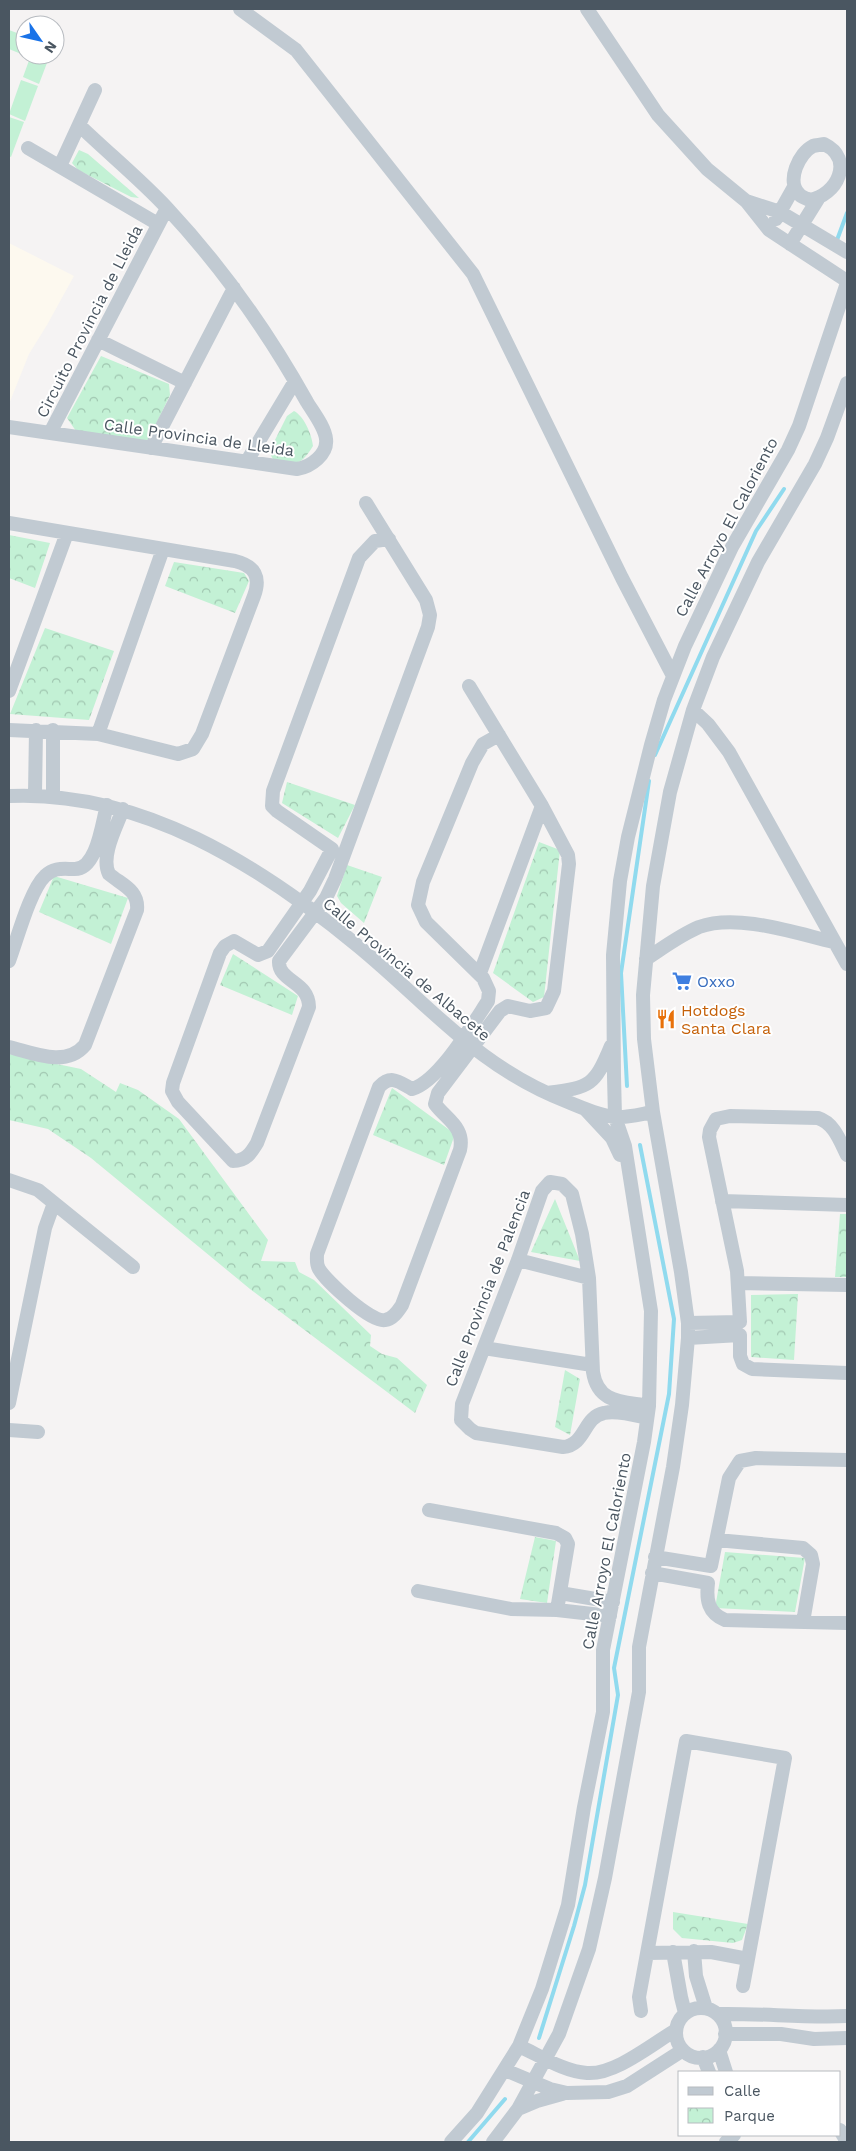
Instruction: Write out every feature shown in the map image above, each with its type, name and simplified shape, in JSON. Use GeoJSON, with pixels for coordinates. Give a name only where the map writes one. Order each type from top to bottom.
{"type":"FeatureCollection","features":[{"type":"Feature","properties":{"kind":"street"},"geometry":{"type":"LineString","coordinates":[[240,9],[296,50],[473,274],[622,578],[673,676]]}},
{"type":"Feature","properties":{"kind":"street"},"geometry":{"type":"LineString","coordinates":[[587,9],[658,115],[707,169],[746,201],[769,230],[847,282]]}},
{"type":"Feature","properties":{"kind":"street"},"geometry":{"type":"LineString","coordinates":[[60,166],[95,90]]}},
{"type":"Feature","properties":{"kind":"street","name":"Calle Provincia de Lleida"},"geometry":{"type":"LineString","coordinates":[[9,427],[304,468],[312,464],[322,452],[326,442],[325,434],[269,336],[234,288],[167,208],[79,125]]}},
{"type":"Feature","properties":{"kind":"street"},"geometry":{"type":"LineString","coordinates":[[769,230],[794,187],[794,171],[801,158],[812,146],[824,144],[834,148],[839,156],[841,186],[818,199],[809,200],[798,194],[794,187]]}},
{"type":"Feature","properties":{"kind":"street","name":"Circuito Provincia de Lleida"},"geometry":{"type":"LineString","coordinates":[[28,148],[158,224]]}},
{"type":"Feature","properties":{"kind":"street"},"geometry":{"type":"LineString","coordinates":[[790,244],[818,199]]}},
{"type":"Feature","properties":{"kind":"street"},"geometry":{"type":"LineString","coordinates":[[746,201],[780,212],[847,252]]}},
{"type":"Feature","properties":{"kind":"street","name":"Circuito Provincia de Lleida"},"geometry":{"type":"LineString","coordinates":[[50,433],[167,208]]}},
{"type":"Feature","properties":{"kind":"street","name":"Calle Arroyo El Caloriento"},"geometry":{"type":"LineString","coordinates":[[451,2142],[477,2113],[519,2046],[542,1989],[568,1905],[584,1807],[603,1712],[604,1650],[648,1412],[651,1310],[625,1146],[615,1117],[613,956],[620,881],[628,837],[651,745],[673,676],[715,579],[788,450],[799,426],[847,282]]}},
{"type":"Feature","properties":{"kind":"street"},"geometry":{"type":"LineString","coordinates":[[151,448],[234,288]]}},
{"type":"Feature","properties":{"kind":"street"},"geometry":{"type":"LineString","coordinates":[[98,340],[185,383]]}},
{"type":"Feature","properties":{"kind":"street"},"geometry":{"type":"LineString","coordinates":[[247,461],[295,381]]}},
{"type":"Feature","properties":{"kind":"street"},"geometry":{"type":"LineString","coordinates":[[493,2142],[518,2109],[559,2034],[589,1949],[605,1878],[639,1692],[639,1647],[673,1467],[688,1338],[688,1323],[680,1264],[653,1112],[644,1039],[646,959],[653,886],[672,784],[693,710],[730,618],[758,562],[815,464],[827,438],[847,383]]}},
{"type":"Feature","properties":{"kind":"street"},"geometry":{"type":"LineString","coordinates":[[338,850],[268,951],[258,955],[234,941],[224,946],[220,952],[173,1083],[172,1091],[178,1102],[233,1161],[241,1161],[247,1157],[257,1143],[309,1007],[309,999],[306,993],[281,972],[279,961],[326,898],[338,850],[423,643],[430,616],[422,593],[366,503]]}},
{"type":"Feature","properties":{"kind":"street"},"geometry":{"type":"LineString","coordinates":[[9,523],[243,563],[256,572],[258,580],[254,596],[202,734],[193,749],[186,753],[170,754],[98,734],[54,730],[9,730]]}},
{"type":"Feature","properties":{"kind":"street"},"geometry":{"type":"LineString","coordinates":[[9,691],[67,533]]}},
{"type":"Feature","properties":{"kind":"street"},"geometry":{"type":"LineString","coordinates":[[338,850],[277,811],[272,806],[273,791],[359,558],[375,541],[389,538]]}},
{"type":"Feature","properties":{"kind":"street"},"geometry":{"type":"LineString","coordinates":[[98,734],[163,549]]}},
{"type":"Feature","properties":{"kind":"street"},"geometry":{"type":"LineString","coordinates":[[468,686],[500,735],[542,806],[568,855],[568,876],[554,991],[546,1008],[534,1011],[512,1006],[504,1007],[466,1043],[426,1083],[412,1089],[394,1079],[388,1080],[379,1087],[317,1254],[318,1267],[324,1276],[365,1312],[379,1320],[386,1320],[392,1317],[402,1305],[460,1150],[462,1143],[457,1126],[435,1104],[436,1100],[466,1043],[488,1001],[490,995],[480,973],[426,922],[418,905],[423,882],[472,763],[483,744],[500,735]]}},
{"type":"Feature","properties":{"kind":"street"},"geometry":{"type":"LineString","coordinates":[[693,710],[708,724],[729,752],[833,942],[847,964]]}},
{"type":"Feature","properties":{"kind":"street"},"geometry":{"type":"LineString","coordinates":[[35,794],[36,730]]}},
{"type":"Feature","properties":{"kind":"street"},"geometry":{"type":"LineString","coordinates":[[53,795],[54,730]]}},
{"type":"Feature","properties":{"kind":"street","name":"Calle Provincia de Albacete"},"geometry":{"type":"LineString","coordinates":[[9,796],[53,795],[106,805],[160,822],[202,841],[238,861],[315,912],[359,947],[466,1043],[509,1074],[546,1094],[615,1117]]}},
{"type":"Feature","properties":{"kind":"street"},"geometry":{"type":"LineString","coordinates":[[9,961],[40,881],[53,870],[81,869],[89,863],[96,846],[106,805]]}},
{"type":"Feature","properties":{"kind":"street"},"geometry":{"type":"LineString","coordinates":[[480,973],[542,806]]}},
{"type":"Feature","properties":{"kind":"street"},"geometry":{"type":"LineString","coordinates":[[9,1047],[65,1058],[79,1051],[85,1045],[136,910],[136,897],[109,874],[107,870],[108,851],[123,809]]}},
{"type":"Feature","properties":{"kind":"street"},"geometry":{"type":"LineString","coordinates":[[646,959],[686,933],[701,926],[720,923],[760,926],[833,942]]}},
{"type":"Feature","properties":{"kind":"street"},"geometry":{"type":"LineString","coordinates":[[546,1094],[581,1089],[596,1077],[614,1041]]}},
{"type":"Feature","properties":{"kind":"street"},"geometry":{"type":"LineString","coordinates":[[584,1108],[612,1138],[631,1180]]}},
{"type":"Feature","properties":{"kind":"street"},"geometry":{"type":"LineString","coordinates":[[615,1117],[653,1112]]}},
{"type":"Feature","properties":{"kind":"street"},"geometry":{"type":"LineString","coordinates":[[847,1155],[833,1128],[824,1120],[818,1118],[723,1117],[716,1119],[712,1124],[709,1137],[738,1283],[740,1356],[743,1364],[752,1369],[847,1373]]}},
{"type":"Feature","properties":{"kind":"street"},"geometry":{"type":"LineString","coordinates":[[9,1180],[38,1190],[133,1267]]}},
{"type":"Feature","properties":{"kind":"street","name":"Calle Provincia de Palencia"},"geometry":{"type":"LineString","coordinates":[[555,1181],[562,1184],[572,1194],[582,1234],[589,1278],[592,1365],[596,1386],[605,1397],[648,1412],[601,1413],[590,1422],[577,1443],[571,1447],[476,1433],[465,1425],[462,1420],[460,1412],[462,1404],[518,1260],[542,1191],[550,1182],[555,1181]]}},
{"type":"Feature","properties":{"kind":"street"},"geometry":{"type":"LineString","coordinates":[[722,1201],[847,1205]]}},
{"type":"Feature","properties":{"kind":"street"},"geometry":{"type":"LineString","coordinates":[[9,1403],[45,1228],[54,1203]]}},
{"type":"Feature","properties":{"kind":"street"},"geometry":{"type":"LineString","coordinates":[[518,1260],[589,1278]]}},
{"type":"Feature","properties":{"kind":"street"},"geometry":{"type":"LineString","coordinates":[[738,1283],[847,1285]]}},
{"type":"Feature","properties":{"kind":"street"},"geometry":{"type":"LineString","coordinates":[[688,1323],[740,1329]]}},
{"type":"Feature","properties":{"kind":"street"},"geometry":{"type":"LineString","coordinates":[[688,1338],[740,1329]]}},
{"type":"Feature","properties":{"kind":"street"},"geometry":{"type":"LineString","coordinates":[[484,1348],[592,1365]]}},
{"type":"Feature","properties":{"kind":"street"},"geometry":{"type":"LineString","coordinates":[[9,1430],[38,1432]]}},
{"type":"Feature","properties":{"kind":"street"},"geometry":{"type":"LineString","coordinates":[[847,1460],[756,1458],[740,1461],[728,1478],[706,1594],[709,1607],[713,1613],[725,1620],[847,1623]]}},
{"type":"Feature","properties":{"kind":"street"},"geometry":{"type":"LineString","coordinates":[[429,1510],[556,1534],[565,1538],[568,1544],[557,1610]]}},
{"type":"Feature","properties":{"kind":"street"},"geometry":{"type":"LineString","coordinates":[[717,1540],[802,1548],[808,1551],[814,1564],[803,1622]]}},
{"type":"Feature","properties":{"kind":"street"},"geometry":{"type":"LineString","coordinates":[[655,1558],[711,1566]]}},
{"type":"Feature","properties":{"kind":"street"},"geometry":{"type":"LineString","coordinates":[[652,1573],[708,1583]]}},
{"type":"Feature","properties":{"kind":"street"},"geometry":{"type":"LineString","coordinates":[[418,1591],[511,1609],[611,1609]]}},
{"type":"Feature","properties":{"kind":"street"},"geometry":{"type":"LineString","coordinates":[[560,1593],[611,1609]]}},
{"type":"Feature","properties":{"kind":"street"},"geometry":{"type":"LineString","coordinates":[[641,2012],[639,1997],[686,1741],[784,1758],[743,1986]]}},
{"type":"Feature","properties":{"kind":"street"},"geometry":{"type":"LineString","coordinates":[[673,1952],[685,2013]]}},
{"type":"Feature","properties":{"kind":"street"},"geometry":{"type":"LineString","coordinates":[[694,1952],[696,1976],[712,2011],[725,2026],[726,2034],[719,2050],[703,2057],[696,2057],[683,2050],[676,2038],[676,2030],[681,2018],[685,2013],[692,2010],[712,2011],[749,2014],[814,2017],[847,2016]]}},
{"type":"Feature","properties":{"kind":"street"},"geometry":{"type":"LineString","coordinates":[[647,1953],[711,1952],[748,1959]]}},
{"type":"Feature","properties":{"kind":"street"},"geometry":{"type":"LineString","coordinates":[[519,2046],[575,2070],[587,2073],[612,2069],[676,2030]]}},
{"type":"Feature","properties":{"kind":"street"},"geometry":{"type":"LineString","coordinates":[[559,2034],[560,2047],[565,2058],[575,2070]]}},
{"type":"Feature","properties":{"kind":"street"},"geometry":{"type":"LineString","coordinates":[[726,2034],[780,2034],[814,2039],[847,2038]]}},
{"type":"Feature","properties":{"kind":"street"},"geometry":{"type":"LineString","coordinates":[[518,2109],[537,2101],[567,2093],[608,2092],[626,2086],[683,2050]]}},
{"type":"Feature","properties":{"kind":"street"},"geometry":{"type":"LineString","coordinates":[[719,2050],[726,2071]]}},
{"type":"Feature","properties":{"kind":"street"},"geometry":{"type":"LineString","coordinates":[[703,2057],[709,2071]]}},
{"type":"Feature","properties":{"kind":"street"},"geometry":{"type":"LineString","coordinates":[[505,2070],[550,2089],[567,2093]]}},
{"type":"Feature","properties":{"kind":"street"},"geometry":{"type":"LineString","coordinates":[[603,2070],[608,2092]]}},
{"type":"Feature","properties":{"kind":"shaded area"},"geometry":{"type":"Polygon","coordinates":[[[9,243],[74,276],[29,354],[9,404],[9,243]]]}},
{"type":"Feature","properties":{"kind":"green space"},"geometry":{"type":"Polygon","coordinates":[[[9,30],[15,32],[15,51],[9,49],[9,30]]]}},
{"type":"Feature","properties":{"kind":"green space"},"geometry":{"type":"Polygon","coordinates":[[[27,65],[46,65],[39,84],[23,77],[27,65]]]}},
{"type":"Feature","properties":{"kind":"green space"},"geometry":{"type":"Polygon","coordinates":[[[21,80],[38,86],[25,121],[9,114],[21,80]]]}},
{"type":"Feature","properties":{"kind":"green space"},"geometry":{"type":"Polygon","coordinates":[[[9,117],[24,122],[11,157],[9,156],[9,117]]]}},
{"type":"Feature","properties":{"kind":"green space"},"geometry":{"type":"Polygon","coordinates":[[[79,150],[88,154],[139,198],[131,197],[78,170],[72,163],[79,150]]]}},
{"type":"Feature","properties":{"kind":"green space"},"geometry":{"type":"Polygon","coordinates":[[[101,356],[169,384],[170,395],[149,439],[140,443],[76,431],[67,418],[101,356]]]}},
{"type":"Feature","properties":{"kind":"green space"},"geometry":{"type":"Polygon","coordinates":[[[294,411],[298,413],[307,426],[313,446],[301,461],[293,462],[273,459],[269,452],[287,416],[294,411]]]}},
{"type":"Feature","properties":{"kind":"green space"},"geometry":{"type":"Polygon","coordinates":[[[9,535],[50,543],[35,588],[9,578],[9,535]]]}},
{"type":"Feature","properties":{"kind":"green space"},"geometry":{"type":"Polygon","coordinates":[[[174,562],[244,573],[249,581],[235,613],[165,586],[174,562]]]}},
{"type":"Feature","properties":{"kind":"green space"},"geometry":{"type":"Polygon","coordinates":[[[45,628],[114,651],[89,720],[10,714],[45,628]]]}},
{"type":"Feature","properties":{"kind":"green space"},"geometry":{"type":"Polygon","coordinates":[[[287,782],[355,805],[338,838],[282,803],[287,782]]]}},
{"type":"Feature","properties":{"kind":"green space"},"geometry":{"type":"Polygon","coordinates":[[[539,842],[560,850],[544,997],[533,1002],[493,973],[539,842]]]}},
{"type":"Feature","properties":{"kind":"green space"},"geometry":{"type":"Polygon","coordinates":[[[347,865],[382,877],[364,923],[341,903],[337,896],[347,865]]]}},
{"type":"Feature","properties":{"kind":"green space"},"geometry":{"type":"Polygon","coordinates":[[[54,876],[128,898],[111,944],[39,912],[54,876]]]}},
{"type":"Feature","properties":{"kind":"green space"},"geometry":{"type":"Polygon","coordinates":[[[233,954],[298,996],[292,1015],[220,985],[233,954]]]}},
{"type":"Feature","properties":{"kind":"green space"},"geometry":{"type":"Polygon","coordinates":[[[9,1054],[81,1069],[116,1092],[120,1083],[138,1090],[179,1119],[268,1240],[261,1261],[295,1262],[299,1272],[314,1280],[371,1335],[370,1346],[382,1354],[397,1358],[427,1385],[415,1413],[250,1289],[91,1158],[48,1129],[9,1120],[9,1054]]]}},
{"type":"Feature","properties":{"kind":"green space"},"geometry":{"type":"Polygon","coordinates":[[[392,1088],[455,1134],[444,1165],[373,1135],[392,1088]]]}},
{"type":"Feature","properties":{"kind":"green space"},"geometry":{"type":"Polygon","coordinates":[[[555,1199],[580,1261],[531,1252],[555,1199]]]}},
{"type":"Feature","properties":{"kind":"green space"},"geometry":{"type":"Polygon","coordinates":[[[840,1214],[847,1214],[847,1277],[835,1277],[840,1214]]]}},
{"type":"Feature","properties":{"kind":"green space"},"geometry":{"type":"Polygon","coordinates":[[[798,1294],[794,1360],[751,1357],[751,1295],[798,1294]]]}},
{"type":"Feature","properties":{"kind":"green space"},"geometry":{"type":"Polygon","coordinates":[[[565,1370],[580,1379],[570,1435],[555,1427],[565,1370]]]}},
{"type":"Feature","properties":{"kind":"green space"},"geometry":{"type":"Polygon","coordinates":[[[535,1537],[556,1541],[547,1603],[520,1599],[535,1537]]]}},
{"type":"Feature","properties":{"kind":"green space"},"geometry":{"type":"Polygon","coordinates":[[[725,1552],[805,1558],[795,1612],[715,1608],[725,1552]]]}},
{"type":"Feature","properties":{"kind":"green space"},"geometry":{"type":"Polygon","coordinates":[[[673,1912],[748,1924],[742,1940],[733,1943],[682,1938],[673,1929],[673,1912]]]}},
{"type":"Feature","properties":{"kind":"waterway"},"geometry":{"type":"LineString","coordinates":[[837,240],[847,213]]}},
{"type":"Feature","properties":{"kind":"waterway"},"geometry":{"type":"LineString","coordinates":[[655,755],[756,531],[784,489]]}},
{"type":"Feature","properties":{"kind":"waterway"},"geometry":{"type":"LineString","coordinates":[[627,1086],[621,973],[649,781]]}},
{"type":"Feature","properties":{"kind":"waterway"},"geometry":{"type":"LineString","coordinates":[[539,2038],[585,1885],[618,1695],[614,1668],[669,1394],[674,1319],[640,1145]]}},
{"type":"Feature","properties":{"kind":"waterway"},"geometry":{"type":"LineString","coordinates":[[468,2142],[505,2099]]}},
{"type":"Feature","properties":{"kind":"place","name":"Oxxo"},"geometry":{"type":"Point","coordinates":[682,981]}},
{"type":"Feature","properties":{"kind":"place","name":"Hotdogs Santa Clara"},"geometry":{"type":"Point","coordinates":[666,1019]}}]}
